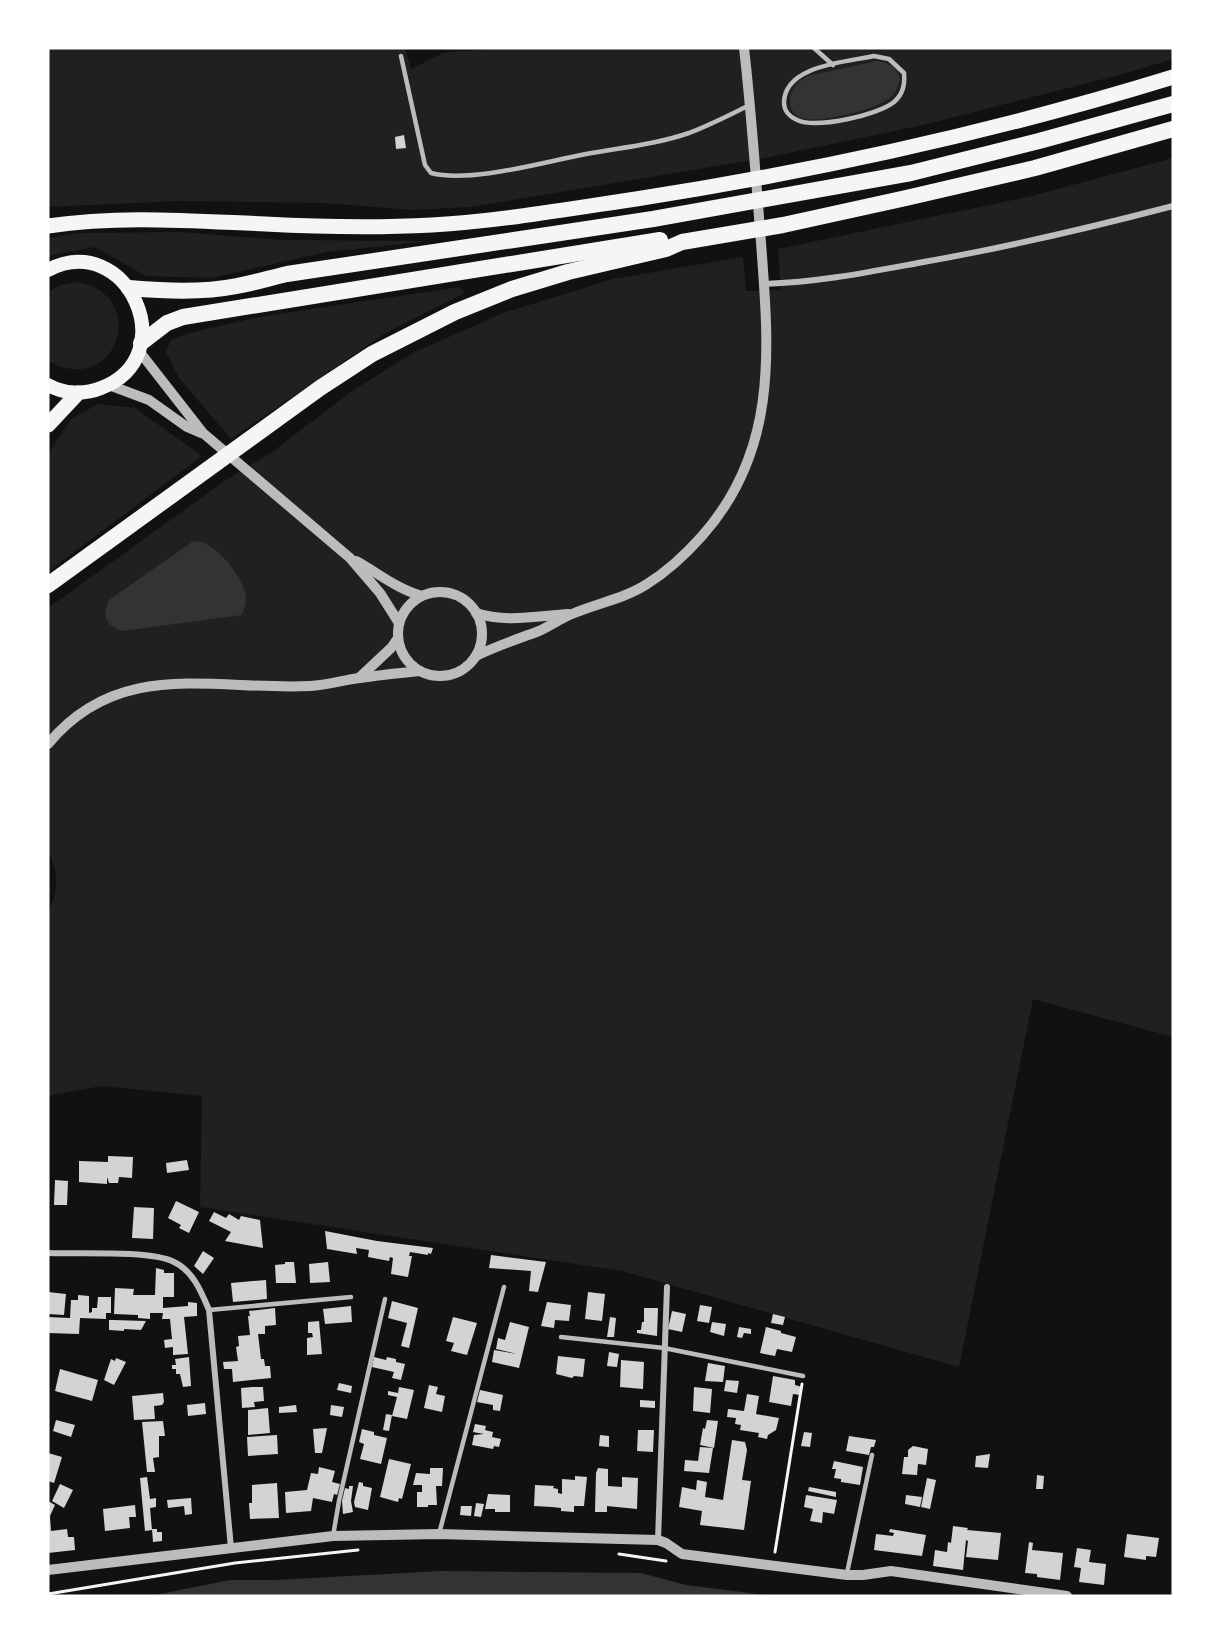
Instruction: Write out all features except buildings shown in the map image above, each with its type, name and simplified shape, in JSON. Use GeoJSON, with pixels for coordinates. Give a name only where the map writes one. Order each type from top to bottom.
{"type":"FeatureCollection","features":[{"type":"Feature","properties":{"kind":"highway"},"geometry":{"type":"LineString","coordinates":[[48,226],[74,222],[148,219],[366,227],[433,225],[554,212],[783,173],[995,126],[1173,77]]}},
{"type":"Feature","properties":{"kind":"highway"},"geometry":{"type":"LineString","coordinates":[[129,288],[183,291],[235,286],[287,274],[653,219],[922,170],[1173,104]]}},
{"type":"Feature","properties":{"kind":"highway"},"geometry":{"type":"LineString","coordinates":[[48,585],[320,388],[372,354],[455,312],[513,289],[568,272],[666,249],[682,242],[861,209],[1035,168],[1173,129]]}},
{"type":"Feature","properties":{"kind":"highway"},"geometry":{"type":"LineString","coordinates":[[140,347],[167,322],[183,317],[665,239],[682,242]]}},
{"type":"Feature","properties":{"kind":"highway"},"geometry":{"type":"LineString","coordinates":[[48,425],[78,393]]}},
{"type":"Feature","properties":{"kind":"main road"},"geometry":{"type":"LineString","coordinates":[[48,270],[64,264],[88,264],[111,272],[129,288],[140,308],[143,332],[140,347],[127,371],[109,385],[78,393],[48,385]]}},
{"type":"Feature","properties":{"kind":"street"},"geometry":{"type":"LineString","coordinates":[[572,614],[505,618],[486,616],[476,612],[464,600],[448,592],[439,592],[422,596],[405,610],[399,623],[398,638],[405,657],[420,670],[433,675],[447,675],[460,670],[476,656],[540,630],[572,614],[619,599],[646,585],[693,548],[731,500],[753,450],[764,400],[766,373],[764,284],[751,105],[744,48]]}},
{"type":"Feature","properties":{"kind":"street"},"geometry":{"type":"LineString","coordinates":[[764,284],[819,281],[867,274],[1110,223],[1173,206]]}},
{"type":"Feature","properties":{"kind":"street"},"geometry":{"type":"LineString","coordinates":[[140,347],[203,433],[350,558],[391,583],[422,596]]}},
{"type":"Feature","properties":{"kind":"street"},"geometry":{"type":"LineString","coordinates":[[109,385],[149,400],[187,427],[203,433]]}},
{"type":"Feature","properties":{"kind":"street"},"geometry":{"type":"LineString","coordinates":[[350,558],[380,593],[399,623]]}},
{"type":"Feature","properties":{"kind":"street"},"geometry":{"type":"LineString","coordinates":[[476,612],[482,631],[476,656]]}},
{"type":"Feature","properties":{"kind":"street"},"geometry":{"type":"LineString","coordinates":[[359,678],[391,648],[398,638]]}},
{"type":"Feature","properties":{"kind":"street"},"geometry":{"type":"LineString","coordinates":[[48,744],[70,721],[94,706],[115,695],[143,688],[197,682],[309,686],[420,670]]}},
{"type":"Feature","properties":{"kind":"street"},"geometry":{"type":"LineString","coordinates":[[48,1253],[152,1256],[174,1262],[197,1282],[209,1310],[231,1548]]}},
{"type":"Feature","properties":{"kind":"street"},"geometry":{"type":"LineString","coordinates":[[658,1540],[667,1287]]}},
{"type":"Feature","properties":{"kind":"street"},"geometry":{"type":"LineString","coordinates":[[48,1570],[333,1536],[439,1534],[658,1540],[682,1554],[847,1575],[891,1571],[1067,1596]]}},
{"type":"Feature","properties":{"kind":"lane"},"geometry":{"type":"LineString","coordinates":[[814,48],[834,65]]}},
{"type":"Feature","properties":{"kind":"lane"},"geometry":{"type":"LineString","coordinates":[[400,56],[425,165],[431,173],[443,176],[460,177],[658,141],[688,133],[751,105]]}},
{"type":"Feature","properties":{"kind":"lane"},"geometry":{"type":"LineString","coordinates":[[881,56],[897,65],[904,73],[905,84],[902,93],[881,110],[845,119],[815,123],[799,121],[789,115],[784,106],[785,96],[791,83],[800,75],[834,65],[881,56]]}},
{"type":"Feature","properties":{"kind":"lane"},"geometry":{"type":"LineString","coordinates":[[439,1534],[504,1287]]}},
{"type":"Feature","properties":{"kind":"lane"},"geometry":{"type":"LineString","coordinates":[[209,1310],[351,1297]]}},
{"type":"Feature","properties":{"kind":"lane"},"geometry":{"type":"LineString","coordinates":[[333,1536],[385,1299]]}},
{"type":"Feature","properties":{"kind":"lane"},"geometry":{"type":"LineString","coordinates":[[561,1337],[664,1348],[803,1376]]}},
{"type":"Feature","properties":{"kind":"lane"},"geometry":{"type":"LineString","coordinates":[[847,1575],[872,1455]]}},
{"type":"Feature","properties":{"kind":"path"},"geometry":{"type":"LineString","coordinates":[[773,1566],[803,1376]]}},
{"type":"Feature","properties":{"kind":"path"},"geometry":{"type":"LineString","coordinates":[[48,1594],[235,1563],[367,1550]]}},
{"type":"Feature","properties":{"kind":"path"},"geometry":{"type":"LineString","coordinates":[[609,1553],[657,1558],[675,1563]]}},
{"type":"Feature","properties":{"kind":"shaded area"},"geometry":{"type":"Polygon","coordinates":[[[48,48],[405,48],[411,69],[443,53],[497,48],[1173,48],[1173,59],[923,125],[765,158],[471,207],[413,210],[324,203],[178,201],[48,207],[48,48]]]}},
{"type":"Feature","properties":{"kind":"shaded area"},"geometry":{"type":"Polygon","coordinates":[[[876,61],[891,65],[900,78],[896,91],[887,100],[865,110],[814,119],[799,116],[791,107],[791,94],[798,82],[804,78],[876,61]]]}},
{"type":"Feature","properties":{"kind":"shaded area"},"geometry":{"type":"Polygon","coordinates":[[[1173,158],[1173,1037],[1033,999],[959,1367],[622,1271],[200,1207],[202,1096],[101,1086],[48,1096],[48,911],[56,888],[56,874],[48,851],[48,608],[226,480],[272,452],[355,389],[413,353],[503,313],[613,279],[743,257],[746,291],[781,290],[778,249],[1032,196],[1173,158]]]}},
{"type":"Feature","properties":{"kind":"shaded area"},"geometry":{"type":"Polygon","coordinates":[[[182,232],[281,240],[430,241],[327,252],[211,278],[146,276],[95,247],[48,256],[48,238],[80,233],[182,232]]]}},
{"type":"Feature","properties":{"kind":"shaded area"},"geometry":{"type":"Polygon","coordinates":[[[78,282],[96,288],[110,300],[117,316],[118,332],[113,347],[103,360],[88,368],[70,369],[48,361],[48,292],[60,285],[78,282]]]}},
{"type":"Feature","properties":{"kind":"shaded area"},"geometry":{"type":"Polygon","coordinates":[[[460,287],[465,293],[384,334],[231,439],[179,378],[166,352],[171,340],[186,334],[258,317],[460,287]]]}},
{"type":"Feature","properties":{"kind":"shaded area"},"geometry":{"type":"Polygon","coordinates":[[[98,404],[135,408],[202,456],[48,572],[48,454],[71,419],[98,404]]]}},
{"type":"Feature","properties":{"kind":"shaded area"},"geometry":{"type":"Polygon","coordinates":[[[199,541],[220,554],[238,577],[246,595],[242,615],[122,631],[109,623],[106,619],[106,611],[109,600],[192,542],[199,541]]]}},
{"type":"Feature","properties":{"kind":"shaded area"},"geometry":{"type":"Polygon","coordinates":[[[441,1571],[641,1573],[686,1585],[775,1596],[150,1596],[230,1580],[276,1580],[441,1571]]]}}]}
